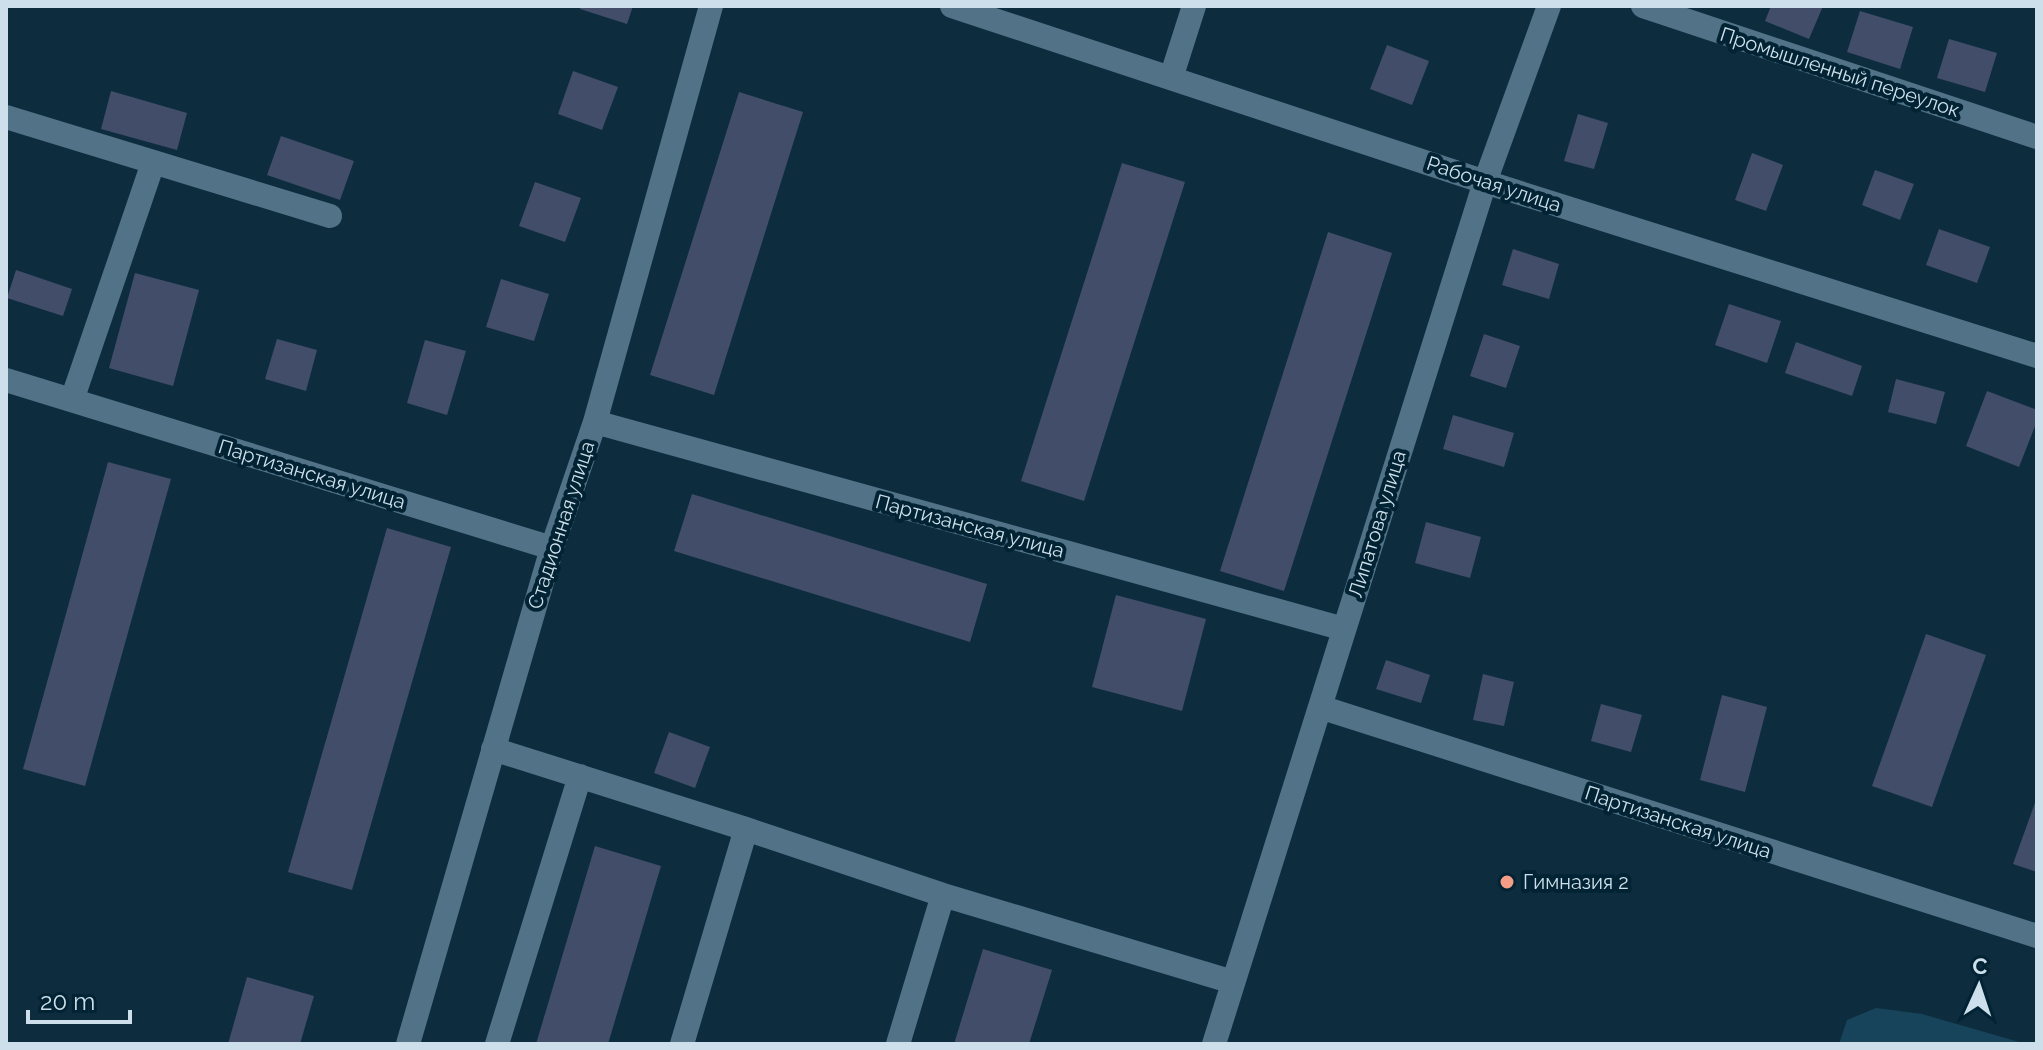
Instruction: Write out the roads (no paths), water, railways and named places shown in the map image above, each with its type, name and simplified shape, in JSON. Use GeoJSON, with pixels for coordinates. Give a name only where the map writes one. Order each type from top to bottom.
{"type":"FeatureCollection","features":[{"type":"Feature","properties":{"kind":"street","name":"Стадионная улица"},"geometry":{"type":"LineString","coordinates":[[408,1044],[552,548],[595,422],[711,6]]}},
{"type":"Feature","properties":{"kind":"street","name":"Рабочая улица"},"geometry":{"type":"LineString","coordinates":[[952,6],[1485,182],[2037,356]]}},
{"type":"Feature","properties":{"kind":"street"},"geometry":{"type":"LineString","coordinates":[[1171,78],[1194,6]]}},
{"type":"Feature","properties":{"kind":"street","name":"Липатова улица"},"geometry":{"type":"LineString","coordinates":[[1214,1044],[1485,182],[1549,6]]}},
{"type":"Feature","properties":{"kind":"street","name":"Промышленный переулок"},"geometry":{"type":"LineString","coordinates":[[1643,6],[2037,137]]}},
{"type":"Feature","properties":{"kind":"street"},"geometry":{"type":"LineString","coordinates":[[6,117],[330,216]]}},
{"type":"Feature","properties":{"kind":"street"},"geometry":{"type":"LineString","coordinates":[[72,400],[153,163]]}},
{"type":"Feature","properties":{"kind":"street","name":"Партизанская улица"},"geometry":{"type":"LineString","coordinates":[[6,380],[552,548]]}},
{"type":"Feature","properties":{"kind":"street","name":"Партизанская улица"},"geometry":{"type":"LineString","coordinates":[[595,422],[1344,629]]}},
{"type":"Feature","properties":{"kind":"street","name":"Партизанская улица"},"geometry":{"type":"LineString","coordinates":[[1320,707],[2037,936]]}},
{"type":"Feature","properties":{"kind":"street"},"geometry":{"type":"LineString","coordinates":[[493,749],[943,895],[1233,982]]}},
{"type":"Feature","properties":{"kind":"street"},"geometry":{"type":"LineString","coordinates":[[497,1044],[580,776]]}},
{"type":"Feature","properties":{"kind":"street"},"geometry":{"type":"LineString","coordinates":[[682,1044],[746,829]]}},
{"type":"Feature","properties":{"kind":"street"},"geometry":{"type":"LineString","coordinates":[[898,1044],[943,895]]}},
{"type":"Feature","properties":{"kind":"place","name":"Гимназия 2"},"geometry":{"type":"Point","coordinates":[1507,882]}}]}
